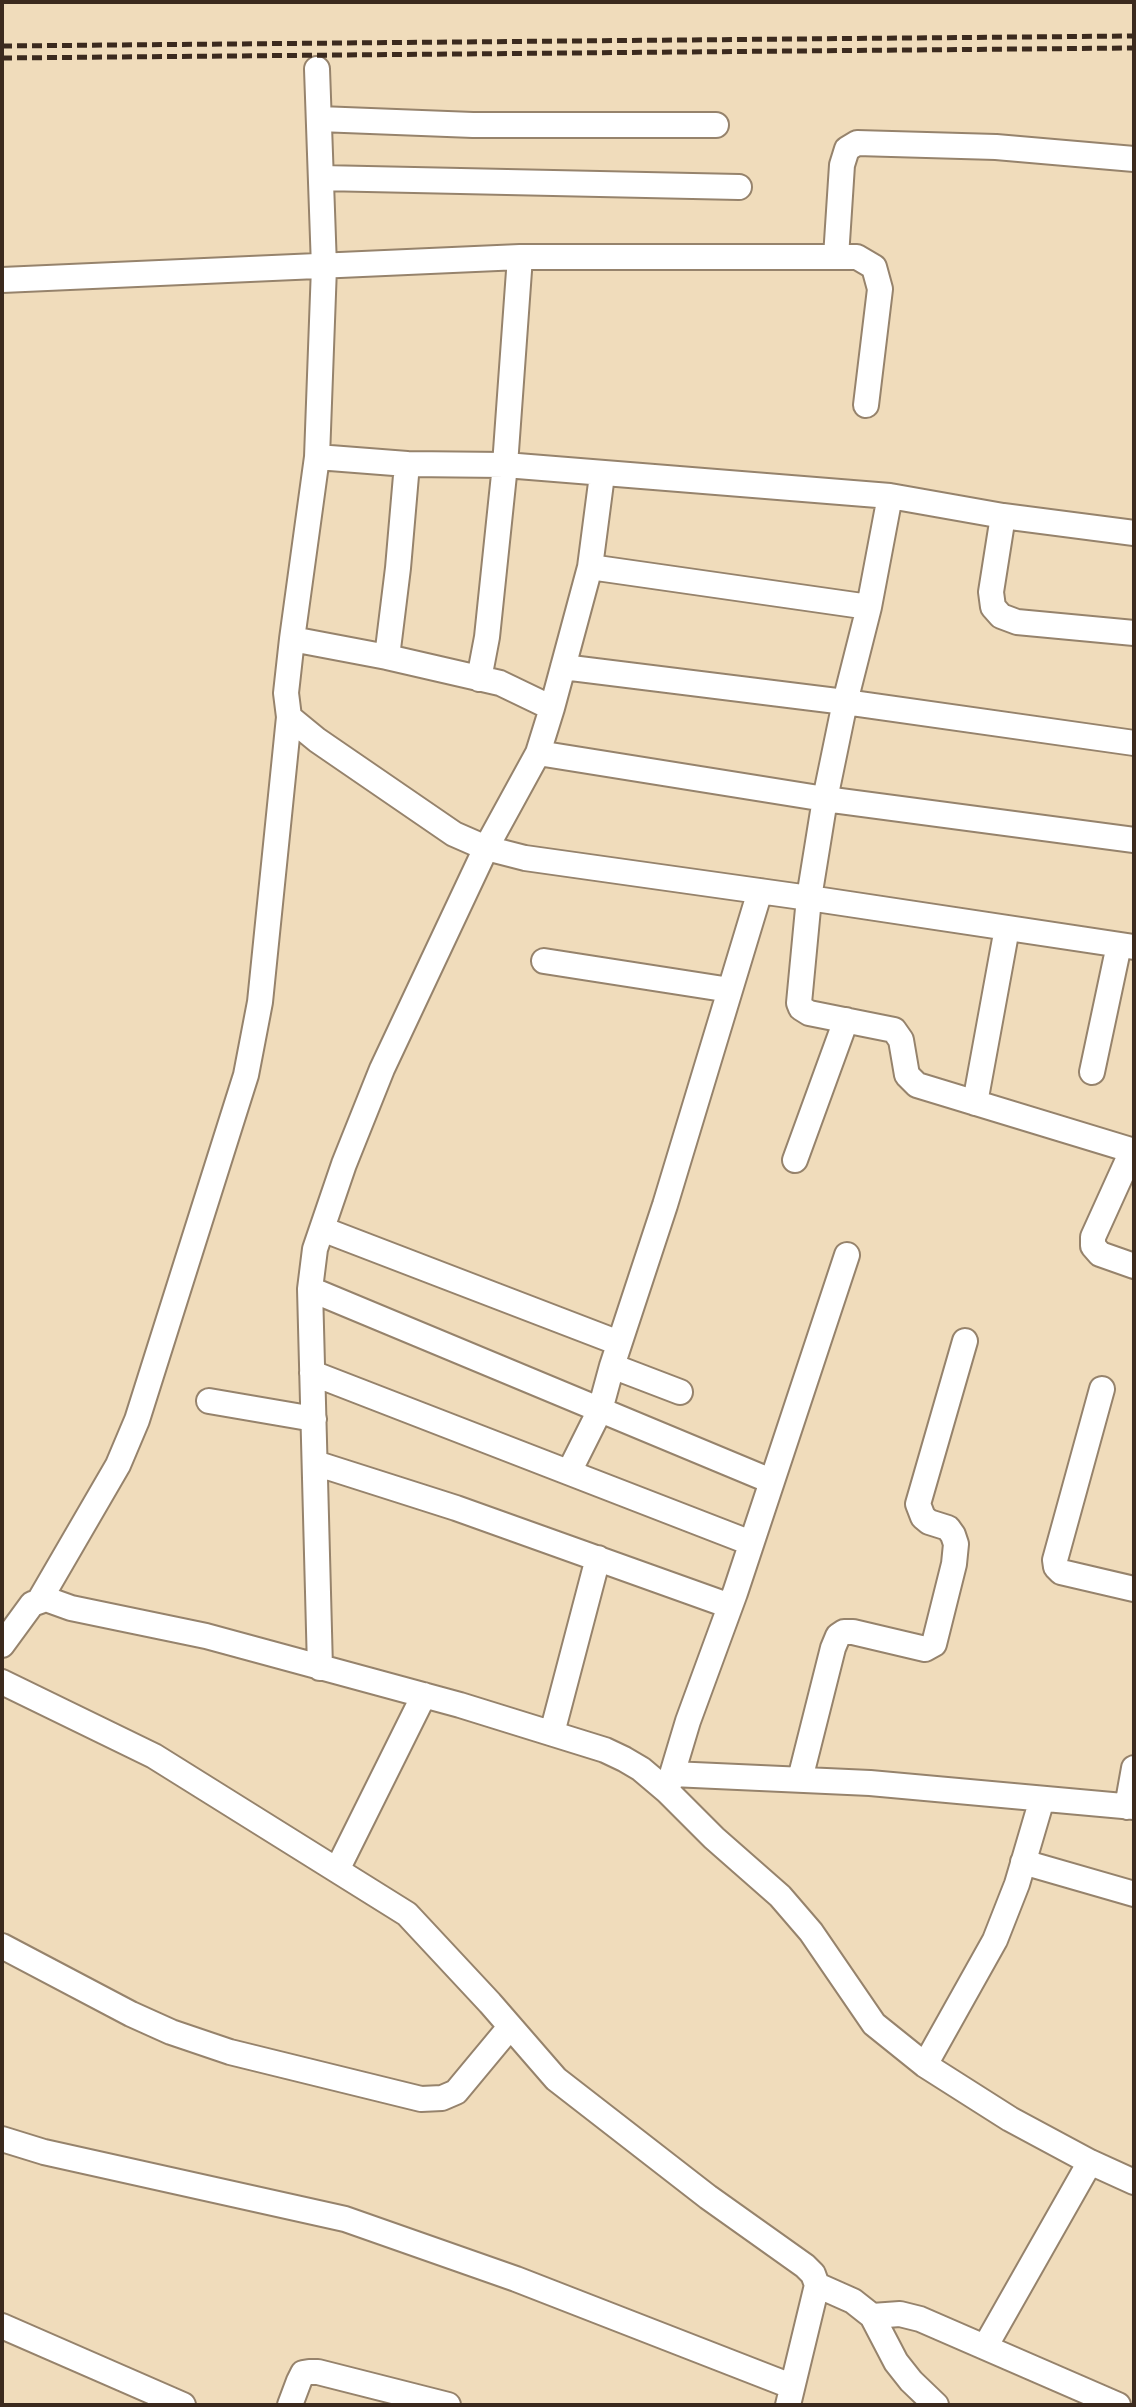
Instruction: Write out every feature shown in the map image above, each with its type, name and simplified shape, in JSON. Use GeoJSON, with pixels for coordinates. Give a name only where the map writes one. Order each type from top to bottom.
{"type":"FeatureCollection","features":[{"type":"Feature","properties":{"kind":"street"},"geometry":{"type":"LineString","coordinates":[[39,1601],[118,1465],[137,1420],[246,1075],[260,1002],[289,717],[286,692],[317,457],[324,267],[317,69]]}},
{"type":"Feature","properties":{"kind":"street"},"geometry":{"type":"LineString","coordinates":[[319,120],[473,125],[716,124]]}},
{"type":"Feature","properties":{"kind":"street"},"geometry":{"type":"LineString","coordinates":[[836,257],[842,165],[847,149],[857,143],[996,148],[1134,159]]}},
{"type":"Feature","properties":{"kind":"street"},"geometry":{"type":"LineString","coordinates":[[321,178],[739,187]]}},
{"type":"Feature","properties":{"kind":"street"},"geometry":{"type":"LineString","coordinates":[[479,679],[487,637],[505,465],[520,257]]}},
{"type":"Feature","properties":{"kind":"street"},"geometry":{"type":"LineString","coordinates":[[2,280],[520,257],[857,257],[874,267],[880,289],[866,405]]}},
{"type":"Feature","properties":{"kind":"street"},"geometry":{"type":"LineString","coordinates":[[317,457],[407,464],[505,465],[602,475],[890,496],[1003,516],[1134,533]]}},
{"type":"Feature","properties":{"kind":"street"},"geometry":{"type":"LineString","coordinates":[[387,657],[407,464]]}},
{"type":"Feature","properties":{"kind":"street"},"geometry":{"type":"LineString","coordinates":[[320,1668],[310,1289],[315,1249],[344,1164],[382,1069],[486,848],[538,753],[590,567],[602,475]]}},
{"type":"Feature","properties":{"kind":"street"},"geometry":{"type":"LineString","coordinates":[[890,496],[869,607],[845,702],[825,799],[810,898],[799,1003],[801,1008],[809,1013],[894,1030],[901,1040],[907,1075],[911,1081],[1133,1151],[1093,1237],[1093,1246],[1100,1254],[1134,1266]]}},
{"type":"Feature","properties":{"kind":"street"},"geometry":{"type":"LineString","coordinates":[[1003,516],[991,592],[993,607],[1001,616],[1017,622],[1134,633]]}},
{"type":"Feature","properties":{"kind":"street"},"geometry":{"type":"LineString","coordinates":[[590,567],[869,607]]}},
{"type":"Feature","properties":{"kind":"street"},"geometry":{"type":"LineString","coordinates":[[292,639],[500,683],[552,708]]}},
{"type":"Feature","properties":{"kind":"street"},"geometry":{"type":"LineString","coordinates":[[563,667],[845,702],[1134,743]]}},
{"type":"Feature","properties":{"kind":"street"},"geometry":{"type":"LineString","coordinates":[[289,717],[317,740],[454,834],[486,848],[526,858],[1127,946],[1091,1072]]}},
{"type":"Feature","properties":{"kind":"street"},"geometry":{"type":"LineString","coordinates":[[538,753],[825,799],[1134,840]]}},
{"type":"Feature","properties":{"kind":"street"},"geometry":{"type":"LineString","coordinates":[[569,1472],[600,1410],[615,1354],[665,1205],[760,891]]}},
{"type":"Feature","properties":{"kind":"street"},"geometry":{"type":"LineString","coordinates":[[975,1103],[1007,928]]}},
{"type":"Feature","properties":{"kind":"street"},"geometry":{"type":"LineString","coordinates":[[544,961],[730,990]]}},
{"type":"Feature","properties":{"kind":"street"},"geometry":{"type":"LineString","coordinates":[[795,1160],[846,1020]]}},
{"type":"Feature","properties":{"kind":"street"},"geometry":{"type":"LineString","coordinates":[[322,1229],[615,1354],[680,1392]]}},
{"type":"Feature","properties":{"kind":"street"},"geometry":{"type":"LineString","coordinates":[[669,1783],[847,1255]]}},
{"type":"Feature","properties":{"kind":"street"},"geometry":{"type":"LineString","coordinates":[[310,1289],[771,1481]]}},
{"type":"Feature","properties":{"kind":"street"},"geometry":{"type":"LineString","coordinates":[[800,1779],[838,1636],[844,1632],[853,1632],[925,1649],[934,1644],[954,1564],[956,1544],[948,1528],[929,1522],[923,1517],[918,1504],[965,1341]]}},
{"type":"Feature","properties":{"kind":"street"},"geometry":{"type":"LineString","coordinates":[[312,1373],[751,1543]]}},
{"type":"Feature","properties":{"kind":"street"},"geometry":{"type":"LineString","coordinates":[[1102,1389],[1055,1559],[1056,1567],[1061,1572],[1134,1589]]}},
{"type":"Feature","properties":{"kind":"street"},"geometry":{"type":"LineString","coordinates":[[209,1401],[314,1419]]}},
{"type":"Feature","properties":{"kind":"street"},"geometry":{"type":"LineString","coordinates":[[315,1463],[456,1508],[730,1606]]}},
{"type":"Feature","properties":{"kind":"street"},"geometry":{"type":"LineString","coordinates":[[552,1734],[598,1558]]}},
{"type":"Feature","properties":{"kind":"street"},"geometry":{"type":"LineString","coordinates":[[2,1645],[24,1612],[32,1604],[46,1599],[71,1608],[206,1636],[424,1695],[624,1759],[669,1783],[714,1838],[780,1896],[811,1932],[874,2024],[925,2065],[1010,2119],[1134,2182]]}},
{"type":"Feature","properties":{"kind":"street"},"geometry":{"type":"LineString","coordinates":[[2,1682],[154,1756],[407,1914],[556,2079],[708,2197],[805,2266],[817,2285],[853,2301],[872,2316],[896,2362],[936,2405]]}},
{"type":"Feature","properties":{"kind":"street"},"geometry":{"type":"LineString","coordinates":[[337,1870],[424,1695]]}},
{"type":"Feature","properties":{"kind":"street"},"geometry":{"type":"LineString","coordinates":[[669,1783],[800,1779],[1130,1807],[1134,1768]]}},
{"type":"Feature","properties":{"kind":"street"},"geometry":{"type":"LineString","coordinates":[[925,2065],[996,1940],[1042,1799]]}},
{"type":"Feature","properties":{"kind":"street"},"geometry":{"type":"LineString","coordinates":[[1023,1862],[1134,1894]]}},
{"type":"Feature","properties":{"kind":"street"},"geometry":{"type":"LineString","coordinates":[[2,1946],[171,2032],[230,2052],[421,2099],[442,2098],[456,2092],[510,2027]]}},
{"type":"Feature","properties":{"kind":"street"},"geometry":{"type":"LineString","coordinates":[[2,2139],[44,2152],[345,2219],[516,2279],[790,2396],[817,2285]]}},
{"type":"Feature","properties":{"kind":"street"},"geometry":{"type":"LineString","coordinates":[[985,2347],[1090,2162]]}},
{"type":"Feature","properties":{"kind":"street"},"geometry":{"type":"LineString","coordinates":[[872,2316],[900,2314],[920,2319],[1118,2405]]}},
{"type":"Feature","properties":{"kind":"street"},"geometry":{"type":"LineString","coordinates":[[2,2326],[182,2405]]}},
{"type":"Feature","properties":{"kind":"street"},"geometry":{"type":"LineString","coordinates":[[290,2405],[303,2373],[309,2372],[447,2405]]}},
{"type":"Feature","properties":{"kind":"railway"},"geometry":{"type":"LineString","coordinates":[[2,46],[1134,36]]}},
{"type":"Feature","properties":{"kind":"railway"},"geometry":{"type":"LineString","coordinates":[[2,58],[1134,48]]}}]}
